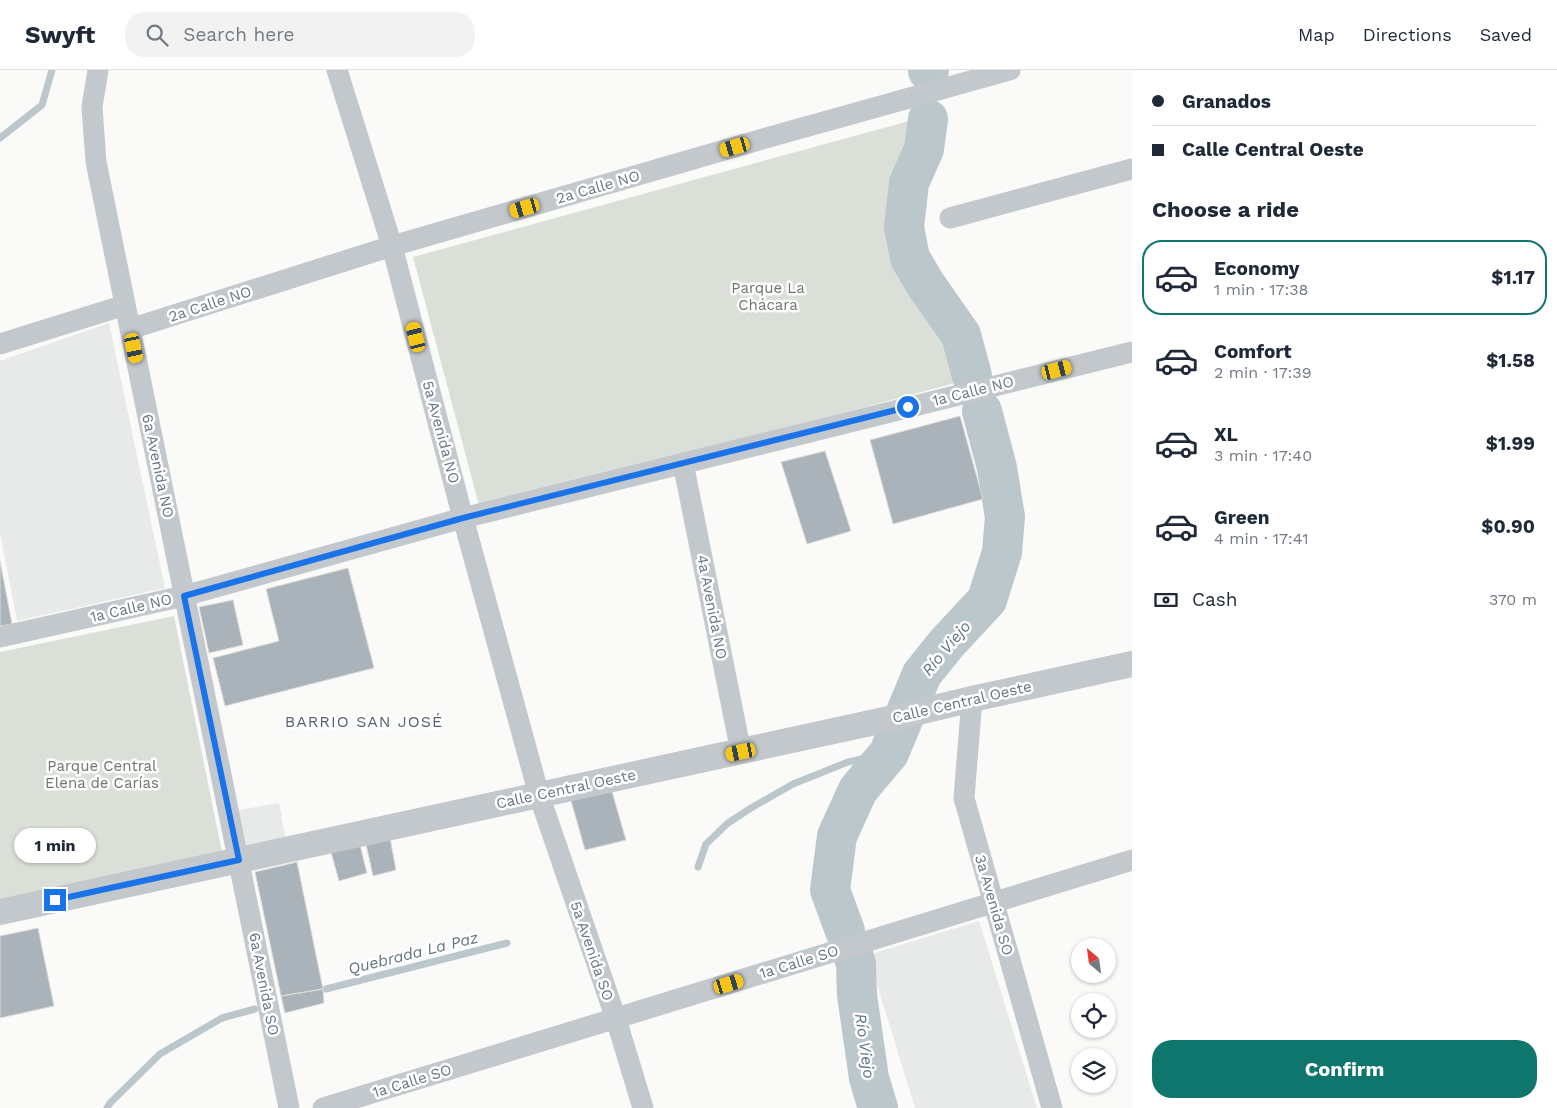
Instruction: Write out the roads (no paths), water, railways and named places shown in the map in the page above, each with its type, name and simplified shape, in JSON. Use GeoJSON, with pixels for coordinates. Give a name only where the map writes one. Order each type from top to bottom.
{"type":"FeatureCollection","features":[{"type":"Feature","properties":{"kind":"street","name":"6a Avenida NO"},"geometry":{"type":"LineString","coordinates":[[98,70],[92,108],[96,162],[239,860]]}},
{"type":"Feature","properties":{"kind":"street","name":"5a Avenida NO"},"geometry":{"type":"LineString","coordinates":[[338,70],[392,246],[538,795]]}},
{"type":"Feature","properties":{"kind":"street","name":"2a Calle NO"},"geometry":{"type":"LineString","coordinates":[[130,329],[392,246],[1010,70]]}},
{"type":"Feature","properties":{"kind":"street"},"geometry":{"type":"LineString","coordinates":[[950,218],[1132,169]]}},
{"type":"Feature","properties":{"kind":"street"},"geometry":{"type":"LineString","coordinates":[[0,344],[125,305]]}},
{"type":"Feature","properties":{"kind":"street","name":"1a Calle NO"},"geometry":{"type":"LineString","coordinates":[[0,637],[184,596],[463,518],[1132,352]]}},
{"type":"Feature","properties":{"kind":"street","name":"4a Avenida NO"},"geometry":{"type":"LineString","coordinates":[[683,463],[741,752]]}},
{"type":"Feature","properties":{"kind":"street","name":"Calle Central Oeste"},"geometry":{"type":"LineString","coordinates":[[0,912],[741,752],[1132,664]]}},
{"type":"Feature","properties":{"kind":"street","name":"3a Avenida SO"},"geometry":{"type":"LineString","coordinates":[[972,699],[964,798],[1052,1108]]}},
{"type":"Feature","properties":{"kind":"street","name":"5a Avenida SO"},"geometry":{"type":"LineString","coordinates":[[538,795],[616,1018],[643,1108]]}},
{"type":"Feature","properties":{"kind":"street","name":"6a Avenida SO"},"geometry":{"type":"LineString","coordinates":[[239,860],[289,1108]]}},
{"type":"Feature","properties":{"kind":"street","name":"1a Calle SO"},"geometry":{"type":"LineString","coordinates":[[323,1108],[1132,860]]}},
{"type":"Feature","properties":{"kind":"waterway"},"geometry":{"type":"LineString","coordinates":[[0,138],[42,105],[52,70]]}},
{"type":"Feature","properties":{"kind":"waterway","name":"Río Viejo"},"geometry":{"type":"LineString","coordinates":[[928,119],[924,149],[909,183],[904,227],[910,258],[926,285],[961,335],[972,376]]}},
{"type":"Feature","properties":{"kind":"waterway","name":"Río Viejo"},"geometry":{"type":"LineString","coordinates":[[845,931],[830,890],[837,836],[858,790],[889,753],[922,674],[947,643],[987,600],[1002,552],[1005,517],[997,468],[982,411]]}},
{"type":"Feature","properties":{"kind":"waterway","name":"Quebrada La Paz"},"geometry":{"type":"LineString","coordinates":[[698,867],[706,844],[728,823],[751,808],[793,784],[848,762],[889,753]]}},
{"type":"Feature","properties":{"kind":"waterway","name":"Quebrada La Paz"},"geometry":{"type":"LineString","coordinates":[[326,989],[507,943]]}},
{"type":"Feature","properties":{"kind":"waterway","name":"Río Viejo"},"geometry":{"type":"LineString","coordinates":[[853,954],[856,964],[857,995],[869,1078],[878,1108]]}},
{"type":"Feature","properties":{"kind":"waterway","name":"Quebrada La Paz"},"geometry":{"type":"LineString","coordinates":[[107,1108],[160,1054],[222,1018],[255,1009]]}},
{"type":"Feature","properties":{"kind":"district","name":"BARRIO SAN JOSÉ"},"geometry":{"type":"Point","coordinates":[364,721]}},
{"type":"Feature","properties":{"kind":"park label","name":"Parque La Chácara"},"geometry":{"type":"Point","coordinates":[768,296]}},
{"type":"Feature","properties":{"kind":"park label","name":"Parque Central Elena de Carías"},"geometry":{"type":"Point","coordinates":[102,774]}}]}
